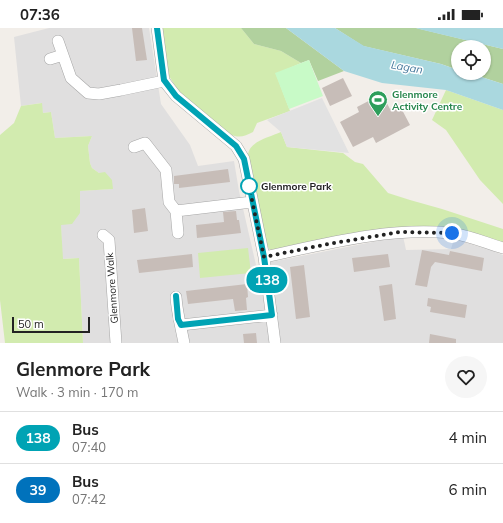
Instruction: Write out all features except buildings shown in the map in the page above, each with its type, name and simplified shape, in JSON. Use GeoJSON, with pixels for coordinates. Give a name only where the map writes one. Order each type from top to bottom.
{"type":"FeatureCollection","features":[{"type":"Feature","properties":{"kind":"street"},"geometry":{"type":"LineString","coordinates":[[157,28],[164,80],[176,96],[236,146],[244,159],[264,257],[276,343]]}},
{"type":"Feature","properties":{"kind":"street"},"geometry":{"type":"LineString","coordinates":[[58,41],[71,78],[88,93],[98,94],[164,80]]}},
{"type":"Feature","properties":{"kind":"street"},"geometry":{"type":"LineString","coordinates":[[50,59],[63,55]]}},
{"type":"Feature","properties":{"kind":"street"},"geometry":{"type":"LineString","coordinates":[[134,147],[145,143],[166,170],[169,202],[176,211],[178,233]]}},
{"type":"Feature","properties":{"kind":"street"},"geometry":{"type":"LineString","coordinates":[[176,211],[252,202]]}},
{"type":"Feature","properties":{"kind":"street"},"geometry":{"type":"LineString","coordinates":[[264,257],[328,244],[400,232],[452,233],[503,248]]}},
{"type":"Feature","properties":{"kind":"street","name":"Glenmore Walk"},"geometry":{"type":"LineString","coordinates":[[104,236],[109,240],[116,343]]}},
{"type":"Feature","properties":{"kind":"street"},"geometry":{"type":"LineString","coordinates":[[176,296],[178,319],[181,325],[184,343]]}},
{"type":"Feature","properties":{"kind":"street"},"geometry":{"type":"LineString","coordinates":[[181,325],[272,315]]}},
{"type":"Feature","properties":{"kind":"shaded area"},"geometry":{"type":"Polygon","coordinates":[[[49,28],[149,28],[161,104],[190,145],[198,166],[234,161],[239,191],[256,265],[403,236],[406,250],[451,249],[454,239],[490,250],[503,255],[503,343],[83,343],[79,258],[62,259],[61,225],[80,191],[113,189],[99,173],[92,168],[90,163],[88,146],[92,136],[55,138],[51,112],[43,113],[41,103],[21,106],[14,37],[49,28]]]}},
{"type":"Feature","properties":{"kind":"shaded area"},"geometry":{"type":"Polygon","coordinates":[[[322,98],[349,153],[287,147],[281,132],[267,120],[322,98]]]}},
{"type":"Feature","properties":{"kind":"green space"},"geometry":{"type":"Polygon","coordinates":[[[162,28],[241,28],[254,44],[281,51],[301,63],[276,74],[290,111],[257,123],[253,132],[247,135],[239,137],[233,136],[179,92],[169,76],[162,28]]]}},
{"type":"Feature","properties":{"kind":"green space"},"geometry":{"type":"Polygon","coordinates":[[[241,28],[286,28],[344,71],[318,81],[309,60],[301,63],[281,51],[254,44],[241,28]]]}},
{"type":"Feature","properties":{"kind":"green space"},"geometry":{"type":"Polygon","coordinates":[[[335,28],[416,28],[466,40],[451,40],[451,68],[363,46],[335,28]]]}},
{"type":"Feature","properties":{"kind":"green space"},"geometry":{"type":"Polygon","coordinates":[[[491,46],[503,49],[503,84],[491,80],[491,46]]]}},
{"type":"Feature","properties":{"kind":"green space"},"geometry":{"type":"Polygon","coordinates":[[[309,60],[323,96],[289,109],[275,73],[309,60]]]}},
{"type":"Feature","properties":{"kind":"green space"},"geometry":{"type":"Polygon","coordinates":[[[446,90],[503,110],[503,204],[480,180],[446,130],[432,120],[446,90]]]}},
{"type":"Feature","properties":{"kind":"green space"},"geometry":{"type":"Polygon","coordinates":[[[42,103],[43,113],[51,112],[55,138],[92,136],[88,146],[92,168],[99,173],[105,172],[112,180],[113,189],[80,191],[80,213],[72,224],[61,225],[63,259],[79,258],[83,343],[5,343],[0,300],[0,135],[14,123],[21,106],[42,103]]]}},
{"type":"Feature","properties":{"kind":"green space"},"geometry":{"type":"Polygon","coordinates":[[[281,132],[287,147],[343,153],[355,162],[363,164],[388,193],[503,229],[503,243],[443,228],[274,251],[269,249],[266,242],[248,154],[252,146],[256,143],[281,132]]]}},
{"type":"Feature","properties":{"kind":"green space"},"geometry":{"type":"Polygon","coordinates":[[[248,248],[251,273],[200,278],[198,253],[248,248]]]}},
{"type":"Feature","properties":{"kind":"water","name":"Lagan"},"geometry":{"type":"Polygon","coordinates":[[[286,28],[335,28],[364,46],[451,68],[451,80],[491,80],[503,84],[503,110],[446,90],[382,83],[344,71],[286,28]]]}},
{"type":"Feature","properties":{"kind":"water"},"geometry":{"type":"Polygon","coordinates":[[[416,28],[503,28],[503,49],[491,46],[491,40],[465,40],[416,28]]]}},
{"type":"Feature","properties":{"kind":"bus line","name":"138"},"geometry":{"type":"LineString","coordinates":[[157,28],[164,80],[176,96],[236,146],[244,159],[264,257],[272,315],[181,325],[178,319],[176,296]]}},
{"type":"Feature","properties":{"kind":"place","name":"Glenmore Activity Centre"},"geometry":{"type":"Point","coordinates":[378,117]}},
{"type":"Feature","properties":{"kind":"place","name":"Glenmore Park"},"geometry":{"type":"Point","coordinates":[249,186]}},
{"type":"Feature","properties":{"kind":"route"},"geometry":{"type":"LineString","coordinates":[[249,186],[264,257],[328,244],[400,232],[452,233]]}}]}
